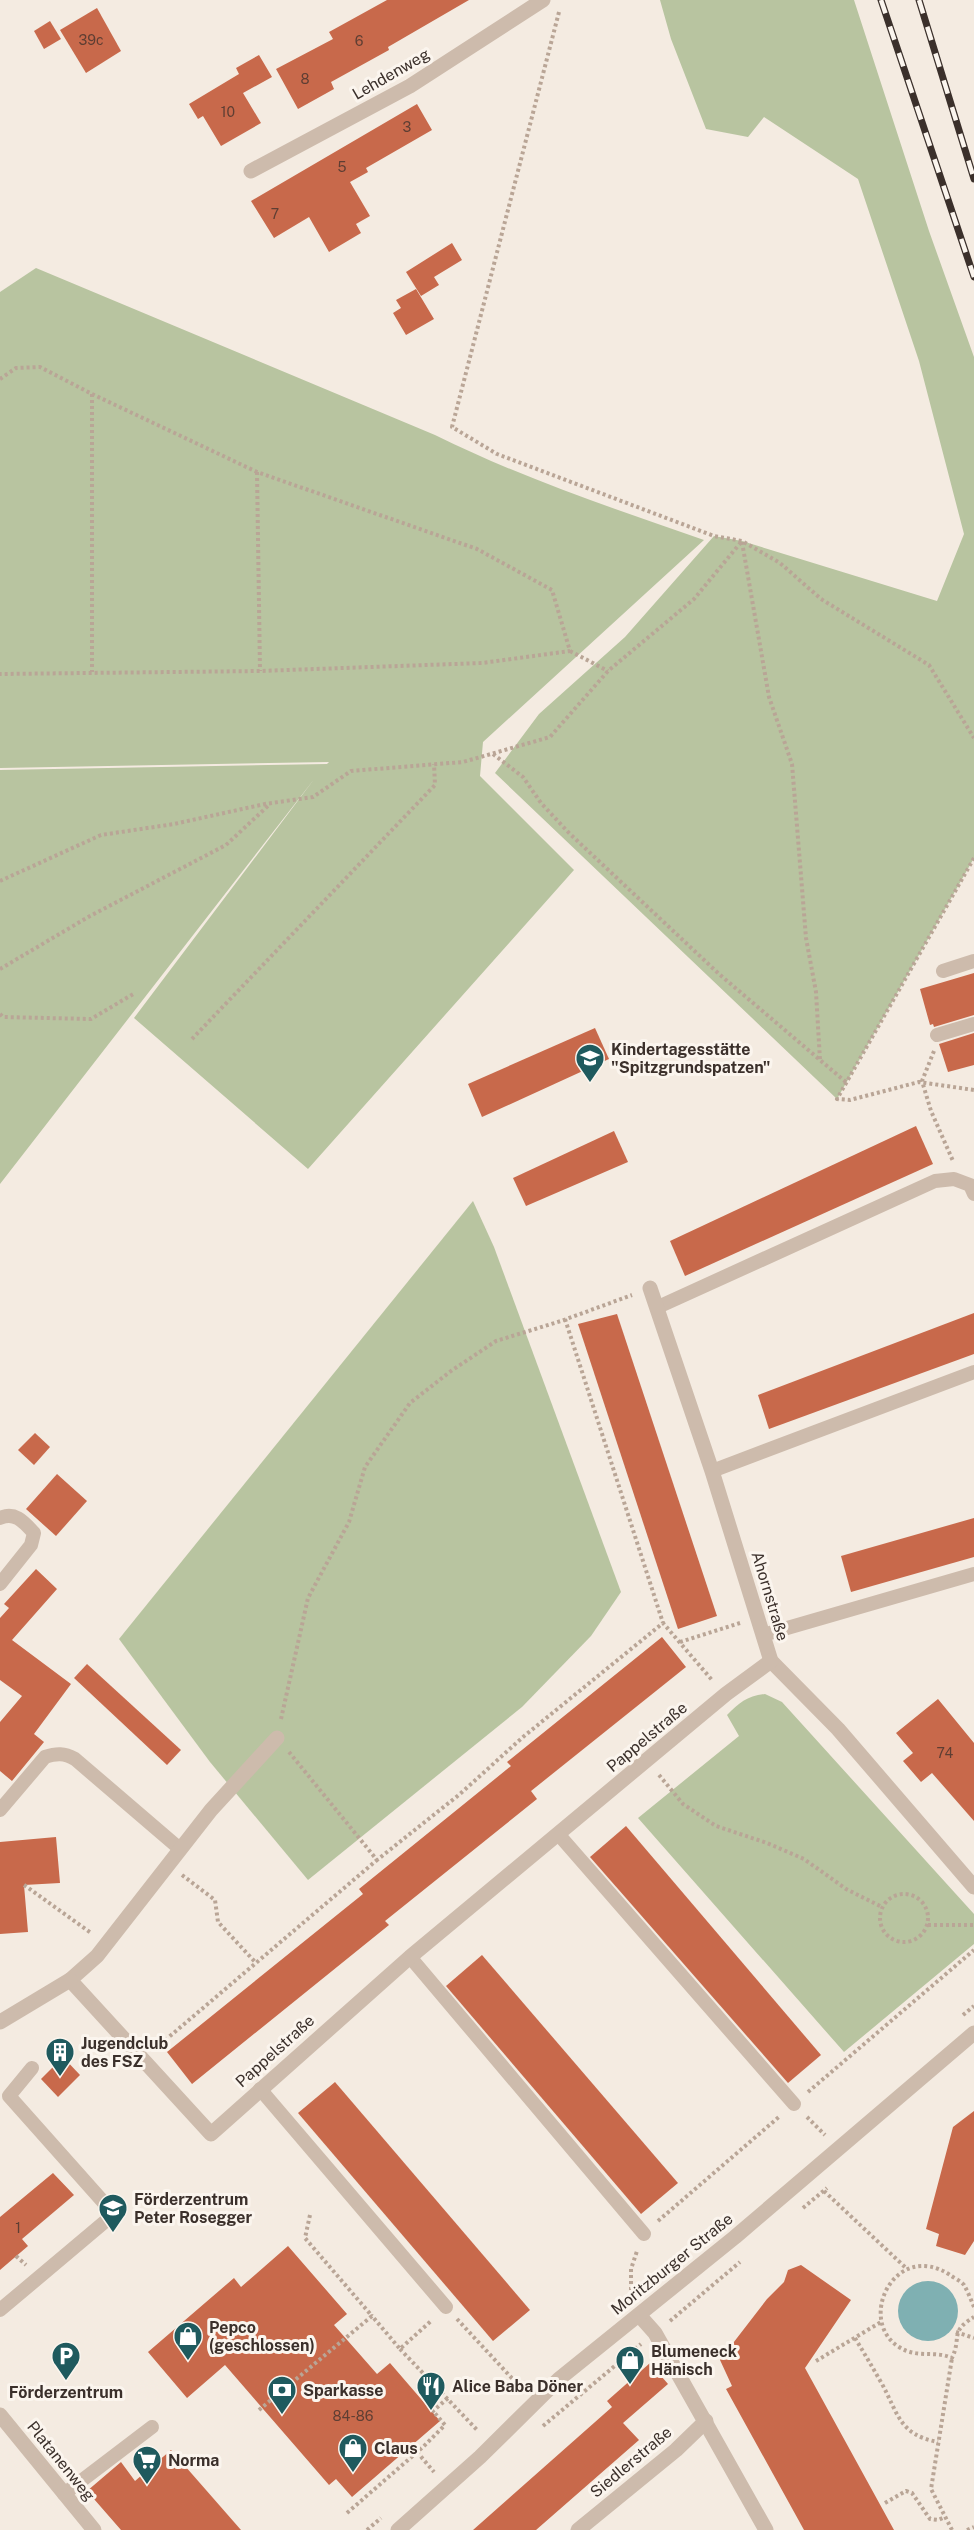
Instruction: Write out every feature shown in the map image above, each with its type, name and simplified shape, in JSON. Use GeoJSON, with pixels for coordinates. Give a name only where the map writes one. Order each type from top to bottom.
{"type":"FeatureCollection","features":[{"type":"Feature","properties":{"kind":"street","name":"Lehdenweg"},"geometry":{"type":"LineString","coordinates":[[250,171],[410,86],[543,0]]}},
{"type":"Feature","properties":{"kind":"street","name":"Ahornstraße"},"geometry":{"type":"LineString","coordinates":[[650,1288],[712,1471],[771,1661],[838,1728],[974,1887]]}},
{"type":"Feature","properties":{"kind":"street","name":"Pappelstraße"},"geometry":{"type":"LineString","coordinates":[[70,1980],[211,2134],[410,1957],[726,1694],[771,1661]]}},
{"type":"Feature","properties":{"kind":"street"},"geometry":{"type":"LineString","coordinates":[[0,2022],[70,1980],[106,1944],[211,1810],[277,1738]]}},
{"type":"Feature","properties":{"kind":"street","name":"Moritzburger Straße"},"geometry":{"type":"LineString","coordinates":[[398,2530],[635,2310],[735,2237],[974,2033]]}},
{"type":"Feature","properties":{"kind":"street"},"geometry":{"type":"LineString","coordinates":[[635,2310],[655,2333],[766,2530]]}},
{"type":"Feature","properties":{"kind":"street","name":"Platanenweg"},"geometry":{"type":"LineString","coordinates":[[0,2415],[94,2530]]}},
{"type":"Feature","properties":{"kind":"street","name":"Siedlerstraße"},"geometry":{"type":"LineString","coordinates":[[578,2530],[676,2450],[706,2421]]}},
{"type":"Feature","properties":{"kind":"lane"},"geometry":{"type":"LineString","coordinates":[[942,971],[974,962]]}},
{"type":"Feature","properties":{"kind":"lane"},"geometry":{"type":"LineString","coordinates":[[937,1035],[974,1024]]}},
{"type":"Feature","properties":{"kind":"lane"},"geometry":{"type":"LineString","coordinates":[[657,1307],[935,1181],[954,1179],[961,1181],[970,1185],[974,1194]]}},
{"type":"Feature","properties":{"kind":"lane"},"geometry":{"type":"LineString","coordinates":[[712,1471],[974,1372]]}},
{"type":"Feature","properties":{"kind":"lane"},"geometry":{"type":"LineString","coordinates":[[0,1518],[13,1516],[23,1521],[34,1533],[31,1545],[0,1584]]}},
{"type":"Feature","properties":{"kind":"lane"},"geometry":{"type":"LineString","coordinates":[[763,1635],[974,1574]]}},
{"type":"Feature","properties":{"kind":"lane"},"geometry":{"type":"LineString","coordinates":[[0,1810],[45,1757],[55,1753],[65,1754],[75,1759],[180,1849]]}},
{"type":"Feature","properties":{"kind":"lane"},"geometry":{"type":"LineString","coordinates":[[559,1835],[794,2104]]}},
{"type":"Feature","properties":{"kind":"lane"},"geometry":{"type":"LineString","coordinates":[[410,1957],[644,2234]]}},
{"type":"Feature","properties":{"kind":"lane"},"geometry":{"type":"LineString","coordinates":[[0,2310],[114,2214],[4,2096],[32,2068]]}},
{"type":"Feature","properties":{"kind":"lane"},"geometry":{"type":"LineString","coordinates":[[260,2089],[446,2307]]}},
{"type":"Feature","properties":{"kind":"lane"},"geometry":{"type":"LineString","coordinates":[[64,2494],[153,2427]]}},
{"type":"Feature","properties":{"kind":"path"},"geometry":{"type":"LineString","coordinates":[[559,11],[452,427],[497,454],[558,479],[625,501],[714,536],[741,541],[780,563],[821,599],[929,665],[974,738]]}},
{"type":"Feature","properties":{"kind":"path"},"geometry":{"type":"LineString","coordinates":[[0,379],[16,368],[40,367],[92,394],[257,471],[477,549],[552,590],[570,651]]}},
{"type":"Feature","properties":{"kind":"path"},"geometry":{"type":"LineString","coordinates":[[92,394],[92,672]]}},
{"type":"Feature","properties":{"kind":"path"},"geometry":{"type":"LineString","coordinates":[[257,471],[260,671]]}},
{"type":"Feature","properties":{"kind":"path"},"geometry":{"type":"LineString","coordinates":[[0,881],[101,835],[174,824],[271,803],[313,797],[351,771],[463,762],[550,737],[608,671],[694,599],[741,541]]}},
{"type":"Feature","properties":{"kind":"path"},"geometry":{"type":"LineString","coordinates":[[741,541],[769,697],[792,764],[806,938],[816,992],[820,1060]]}},
{"type":"Feature","properties":{"kind":"path"},"geometry":{"type":"LineString","coordinates":[[0,674],[260,671],[482,663],[570,651],[608,671]]}},
{"type":"Feature","properties":{"kind":"path"},"geometry":{"type":"LineString","coordinates":[[492,753],[523,777],[541,803],[569,833],[719,974],[847,1083]]}},
{"type":"Feature","properties":{"kind":"path"},"geometry":{"type":"LineString","coordinates":[[192,1039],[435,785],[434,764]]}},
{"type":"Feature","properties":{"kind":"path"},"geometry":{"type":"LineString","coordinates":[[0,969],[90,916],[226,845],[271,803]]}},
{"type":"Feature","properties":{"kind":"path"},"geometry":{"type":"LineString","coordinates":[[974,858],[837,1099],[850,1101],[922,1081],[974,1090]]}},
{"type":"Feature","properties":{"kind":"path"},"geometry":{"type":"LineString","coordinates":[[0,1014],[3,1017],[91,1019],[135,993]]}},
{"type":"Feature","properties":{"kind":"path"},"geometry":{"type":"LineString","coordinates":[[937,1035],[935,1049],[922,1081],[931,1111],[961,1181]]}},
{"type":"Feature","properties":{"kind":"path"},"geometry":{"type":"LineString","coordinates":[[377,1860],[277,1738],[308,1598],[349,1522],[365,1467],[410,1403],[451,1371],[496,1341],[566,1320],[650,1288]]}},
{"type":"Feature","properties":{"kind":"path"},"geometry":{"type":"LineString","coordinates":[[566,1320],[663,1623],[726,1694]]}},
{"type":"Feature","properties":{"kind":"path"},"geometry":{"type":"LineString","coordinates":[[680,1642],[758,1618]]}},
{"type":"Feature","properties":{"kind":"path"},"geometry":{"type":"LineString","coordinates":[[144,2059],[377,1860],[460,1794],[523,1737],[663,1623]]}},
{"type":"Feature","properties":{"kind":"path"},"geometry":{"type":"LineString","coordinates":[[647,1761],[683,1804],[716,1826],[804,1859],[846,1889],[882,1907]]}},
{"type":"Feature","properties":{"kind":"path"},"geometry":{"type":"LineString","coordinates":[[168,1865],[215,1900],[219,1922],[256,1963]]}},
{"type":"Feature","properties":{"kind":"path"},"geometry":{"type":"LineString","coordinates":[[24,1885],[106,1944]]}},
{"type":"Feature","properties":{"kind":"path"},"geometry":{"type":"LineString","coordinates":[[898,1894],[907,1894],[918,1898],[927,1908],[928,1925],[916,1940],[906,1943],[897,1942],[883,1931],[879,1916],[882,1907],[889,1899],[898,1894]]}},
{"type":"Feature","properties":{"kind":"path"},"geometry":{"type":"LineString","coordinates":[[928,1925],[974,1925]]}},
{"type":"Feature","properties":{"kind":"path"},"geometry":{"type":"LineString","coordinates":[[957,2021],[974,2006]]}},
{"type":"Feature","properties":{"kind":"path"},"geometry":{"type":"LineString","coordinates":[[794,2104],[827,2136]]}},
{"type":"Feature","properties":{"kind":"path"},"geometry":{"type":"LineString","coordinates":[[824,2191],[906,2268]]}},
{"type":"Feature","properties":{"kind":"path"},"geometry":{"type":"LineString","coordinates":[[310,2215],[305,2238],[400,2349],[492,2445]]}},
{"type":"Feature","properties":{"kind":"path"},"geometry":{"type":"LineString","coordinates":[[635,2310],[631,2269],[644,2234]]}},
{"type":"Feature","properties":{"kind":"path"},"geometry":{"type":"LineString","coordinates":[[952,2358],[942,2354],[927,2356],[911,2353],[897,2346],[886,2334],[881,2322],[884,2295],[892,2280],[906,2268],[923,2265],[943,2270],[964,2284],[974,2307]]}},
{"type":"Feature","properties":{"kind":"path"},"geometry":{"type":"LineString","coordinates":[[400,2349],[446,2307]]}},
{"type":"Feature","properties":{"kind":"path"},"geometry":{"type":"LineString","coordinates":[[259,2410],[372,2316]]}},
{"type":"Feature","properties":{"kind":"path"},"geometry":{"type":"LineString","coordinates":[[952,2530],[931,2489],[952,2358],[957,2349],[957,2332],[963,2323],[974,2317]]}},
{"type":"Feature","properties":{"kind":"path"},"geometry":{"type":"LineString","coordinates":[[456,2318],[527,2394]]}},
{"type":"Feature","properties":{"kind":"path"},"geometry":{"type":"LineString","coordinates":[[816,2361],[881,2322]]}},
{"type":"Feature","properties":{"kind":"path"},"geometry":{"type":"LineString","coordinates":[[957,2332],[974,2338]]}},
{"type":"Feature","properties":{"kind":"path"},"geometry":{"type":"LineString","coordinates":[[855,2338],[884,2386],[898,2419],[911,2433],[926,2440],[938,2442]]}},
{"type":"Feature","properties":{"kind":"path"},"geometry":{"type":"LineString","coordinates":[[347,2513],[445,2425],[433,2411],[448,2398]]}},
{"type":"Feature","properties":{"kind":"path"},"geometry":{"type":"LineString","coordinates":[[417,2452],[435,2472]]}},
{"type":"Feature","properties":{"kind":"path"},"geometry":{"type":"LineString","coordinates":[[885,2504],[906,2491],[912,2493],[930,2519],[938,2520],[945,2517]]}},
{"type":"Feature","properties":{"kind":"path"},"geometry":{"type":"LineString","coordinates":[[968,2530],[974,2527]]}},
{"type":"Feature","properties":{"kind":"green space"},"geometry":{"type":"Polygon","coordinates":[[[660,0],[854,0],[929,231],[974,357],[974,858],[837,1099],[495,773],[539,714],[625,637],[714,536],[742,541],[937,601],[964,534],[919,361],[858,179],[764,117],[748,137],[706,129],[671,39],[660,0]]]}},
{"type":"Feature","properties":{"kind":"green space"},"geometry":{"type":"Polygon","coordinates":[[[36,268],[435,435],[534,479],[704,540],[483,742],[480,776],[574,870],[308,1169],[134,1018],[315,778],[0,1184],[0,770],[327,764],[329,762],[0,768],[0,292],[36,268]]]}},
{"type":"Feature","properties":{"kind":"green space"},"geometry":{"type":"Polygon","coordinates":[[[473,1201],[494,1247],[621,1592],[591,1636],[522,1707],[308,1880],[210,1762],[119,1639],[473,1201]]]}},
{"type":"Feature","properties":{"kind":"green space"},"geometry":{"type":"Polygon","coordinates":[[[765,1694],[782,1702],[974,1914],[974,1944],[844,2052],[638,1818],[739,1736],[727,1715],[753,1696],[765,1694]]]}},
{"type":"Feature","properties":{"kind":"water"},"geometry":{"type":"Polygon","coordinates":[[[928,2281],[945,2286],[953,2294],[958,2311],[953,2328],[945,2336],[928,2341],[911,2336],[903,2328],[898,2311],[903,2294],[911,2286],[928,2281]]]}},
{"type":"Feature","properties":{"kind":"building"},"geometry":{"type":"Polygon","coordinates":[[[387,0],[469,0],[388,47],[389,50],[331,82],[334,89],[298,109],[276,69],[333,39],[329,32],[387,0]]]}},
{"type":"Feature","properties":{"kind":"building"},"geometry":{"type":"Polygon","coordinates":[[[97,8],[121,51],[86,73],[60,30],[97,8]]]}},
{"type":"Feature","properties":{"kind":"building"},"geometry":{"type":"Polygon","coordinates":[[[50,21],[61,39],[44,49],[34,31],[50,21]]]}},
{"type":"Feature","properties":{"kind":"building"},"geometry":{"type":"Polygon","coordinates":[[[259,55],[272,77],[243,93],[261,123],[221,146],[203,116],[198,119],[189,104],[239,74],[236,68],[259,55]]]}},
{"type":"Feature","properties":{"kind":"building"},"geometry":{"type":"Polygon","coordinates":[[[417,104],[432,130],[366,168],[368,172],[350,182],[370,216],[356,224],[361,233],[329,252],[309,217],[274,238],[251,201],[417,104]]]}},
{"type":"Feature","properties":{"kind":"building"},"geometry":{"type":"Polygon","coordinates":[[[452,243],[462,260],[434,277],[439,285],[421,296],[406,272],[452,243]]]}},
{"type":"Feature","properties":{"kind":"building"},"geometry":{"type":"Polygon","coordinates":[[[416,289],[434,319],[406,335],[393,313],[401,308],[396,300],[416,289]]]}},
{"type":"Feature","properties":{"kind":"building"},"geometry":{"type":"Polygon","coordinates":[[[974,973],[974,1015],[934,1027],[933,1024],[930,1025],[920,989],[974,973]]]}},
{"type":"Feature","properties":{"kind":"building"},"geometry":{"type":"Polygon","coordinates":[[[595,1028],[609,1059],[482,1117],[468,1084],[595,1028]]]}},
{"type":"Feature","properties":{"kind":"building"},"geometry":{"type":"Polygon","coordinates":[[[974,1033],[974,1065],[948,1072],[939,1044],[974,1033]]]}},
{"type":"Feature","properties":{"kind":"building"},"geometry":{"type":"Polygon","coordinates":[[[916,1126],[933,1164],[685,1276],[670,1241],[916,1126]]]}},
{"type":"Feature","properties":{"kind":"building"},"geometry":{"type":"Polygon","coordinates":[[[614,1131],[628,1162],[526,1206],[513,1178],[614,1131]]]}},
{"type":"Feature","properties":{"kind":"building"},"geometry":{"type":"Polygon","coordinates":[[[974,1313],[974,1354],[769,1429],[758,1395],[974,1313]]]}},
{"type":"Feature","properties":{"kind":"building"},"geometry":{"type":"Polygon","coordinates":[[[617,1314],[717,1616],[678,1629],[578,1324],[617,1314]]]}},
{"type":"Feature","properties":{"kind":"building"},"geometry":{"type":"Polygon","coordinates":[[[35,1433],[50,1447],[34,1465],[18,1450],[35,1433]]]}},
{"type":"Feature","properties":{"kind":"building"},"geometry":{"type":"Polygon","coordinates":[[[57,1474],[87,1501],[56,1536],[26,1509],[57,1474]]]}},
{"type":"Feature","properties":{"kind":"building"},"geometry":{"type":"Polygon","coordinates":[[[974,1518],[974,1557],[851,1592],[841,1556],[974,1518]]]}},
{"type":"Feature","properties":{"kind":"building"},"geometry":{"type":"Polygon","coordinates":[[[36,1569],[57,1589],[12,1640],[71,1684],[34,1734],[44,1742],[12,1781],[0,1771],[0,1722],[22,1696],[0,1680],[0,1618],[9,1608],[4,1604],[36,1569]]]}},
{"type":"Feature","properties":{"kind":"building"},"geometry":{"type":"Polygon","coordinates":[[[662,1637],[686,1667],[531,1791],[537,1799],[385,1921],[389,1925],[192,2084],[167,2052],[363,1894],[359,1889],[511,1766],[507,1762],[662,1637]]]}},
{"type":"Feature","properties":{"kind":"building"},"geometry":{"type":"Polygon","coordinates":[[[87,1664],[181,1750],[167,1765],[74,1678],[87,1664]]]}},
{"type":"Feature","properties":{"kind":"building"},"geometry":{"type":"Polygon","coordinates":[[[938,1699],[974,1743],[974,1821],[932,1773],[921,1782],[903,1761],[913,1753],[896,1733],[938,1699]]]}},
{"type":"Feature","properties":{"kind":"building"},"geometry":{"type":"Polygon","coordinates":[[[626,1826],[821,2055],[788,2083],[590,1857],[626,1826]]]}},
{"type":"Feature","properties":{"kind":"building"},"geometry":{"type":"Polygon","coordinates":[[[56,1837],[60,1883],[24,1885],[28,1932],[0,1934],[0,1842],[56,1837]]]}},
{"type":"Feature","properties":{"kind":"building"},"geometry":{"type":"Polygon","coordinates":[[[482,1955],[678,2183],[641,2214],[446,1986],[482,1955]]]}},
{"type":"Feature","properties":{"kind":"building","name":"Jugendclub des FSZ"},"geometry":{"type":"Polygon","coordinates":[[[63,2057],[80,2075],[58,2097],[41,2079],[63,2057]]]}},
{"type":"Feature","properties":{"kind":"building"},"geometry":{"type":"Polygon","coordinates":[[[335,2082],[530,2310],[493,2341],[298,2113],[335,2082]]]}},
{"type":"Feature","properties":{"kind":"building"},"geometry":{"type":"Polygon","coordinates":[[[974,2111],[974,2241],[965,2255],[936,2246],[939,2234],[926,2229],[953,2127],[974,2111]]]}},
{"type":"Feature","properties":{"kind":"building"},"geometry":{"type":"Polygon","coordinates":[[[53,2173],[74,2195],[22,2239],[28,2246],[0,2270],[0,2217],[53,2173]]]}},
{"type":"Feature","properties":{"kind":"building"},"geometry":{"type":"Polygon","coordinates":[[[288,2246],[347,2314],[334,2325],[377,2374],[390,2363],[440,2421],[352,2497],[336,2479],[329,2485],[225,2365],[187,2398],[148,2352],[234,2278],[241,2287],[288,2246]]]}},
{"type":"Feature","properties":{"kind":"building"},"geometry":{"type":"Polygon","coordinates":[[[801,2265],[851,2300],[805,2368],[894,2530],[804,2530],[726,2389],[732,2386],[720,2360],[767,2299],[784,2282],[788,2270],[801,2265]]]}},
{"type":"Feature","properties":{"kind":"building"},"geometry":{"type":"Polygon","coordinates":[[[650,2363],[668,2384],[623,2423],[639,2440],[536,2530],[473,2530],[612,2407],[607,2401],[650,2363]]]}},
{"type":"Feature","properties":{"kind":"building","name":"Norma"},"geometry":{"type":"Polygon","coordinates":[[[171,2450],[241,2530],[121,2530],[87,2491],[121,2462],[135,2481],[171,2450]]]}},
{"type":"Feature","properties":{"kind":"railway"},"geometry":{"type":"LineString","coordinates":[[881,0],[974,277]]}},
{"type":"Feature","properties":{"kind":"railway"},"geometry":{"type":"LineString","coordinates":[[919,0],[974,179]]}},
{"type":"Feature","properties":{"kind":"place","name":"Kindertagesstätte \"Spitzgrundspatzen\""},"geometry":{"type":"Point","coordinates":[590,1084]}},
{"type":"Feature","properties":{"kind":"place","name":"Jugendclub des FSZ"},"geometry":{"type":"Point","coordinates":[60,2078]}},
{"type":"Feature","properties":{"kind":"place","name":"Förderzentrum Peter Rosegger"},"geometry":{"type":"Point","coordinates":[113,2234]}},
{"type":"Feature","properties":{"kind":"place","name":"Pepco (geschlossen)"},"geometry":{"type":"Point","coordinates":[188,2362]}},
{"type":"Feature","properties":{"kind":"place","name":"Förderzentrum"},"geometry":{"type":"Point","coordinates":[66,2382]}},
{"type":"Feature","properties":{"kind":"place","name":"Blumeneck Hänisch"},"geometry":{"type":"Point","coordinates":[630,2386]}},
{"type":"Feature","properties":{"kind":"place","name":"Alice Baba Döner"},"geometry":{"type":"Point","coordinates":[431,2412]}},
{"type":"Feature","properties":{"kind":"place","name":"Sparkasse"},"geometry":{"type":"Point","coordinates":[282,2416]}},
{"type":"Feature","properties":{"kind":"place","name":"Claus"},"geometry":{"type":"Point","coordinates":[353,2474]}},
{"type":"Feature","properties":{"kind":"place","name":"Norma"},"geometry":{"type":"Point","coordinates":[147,2486]}}]}
